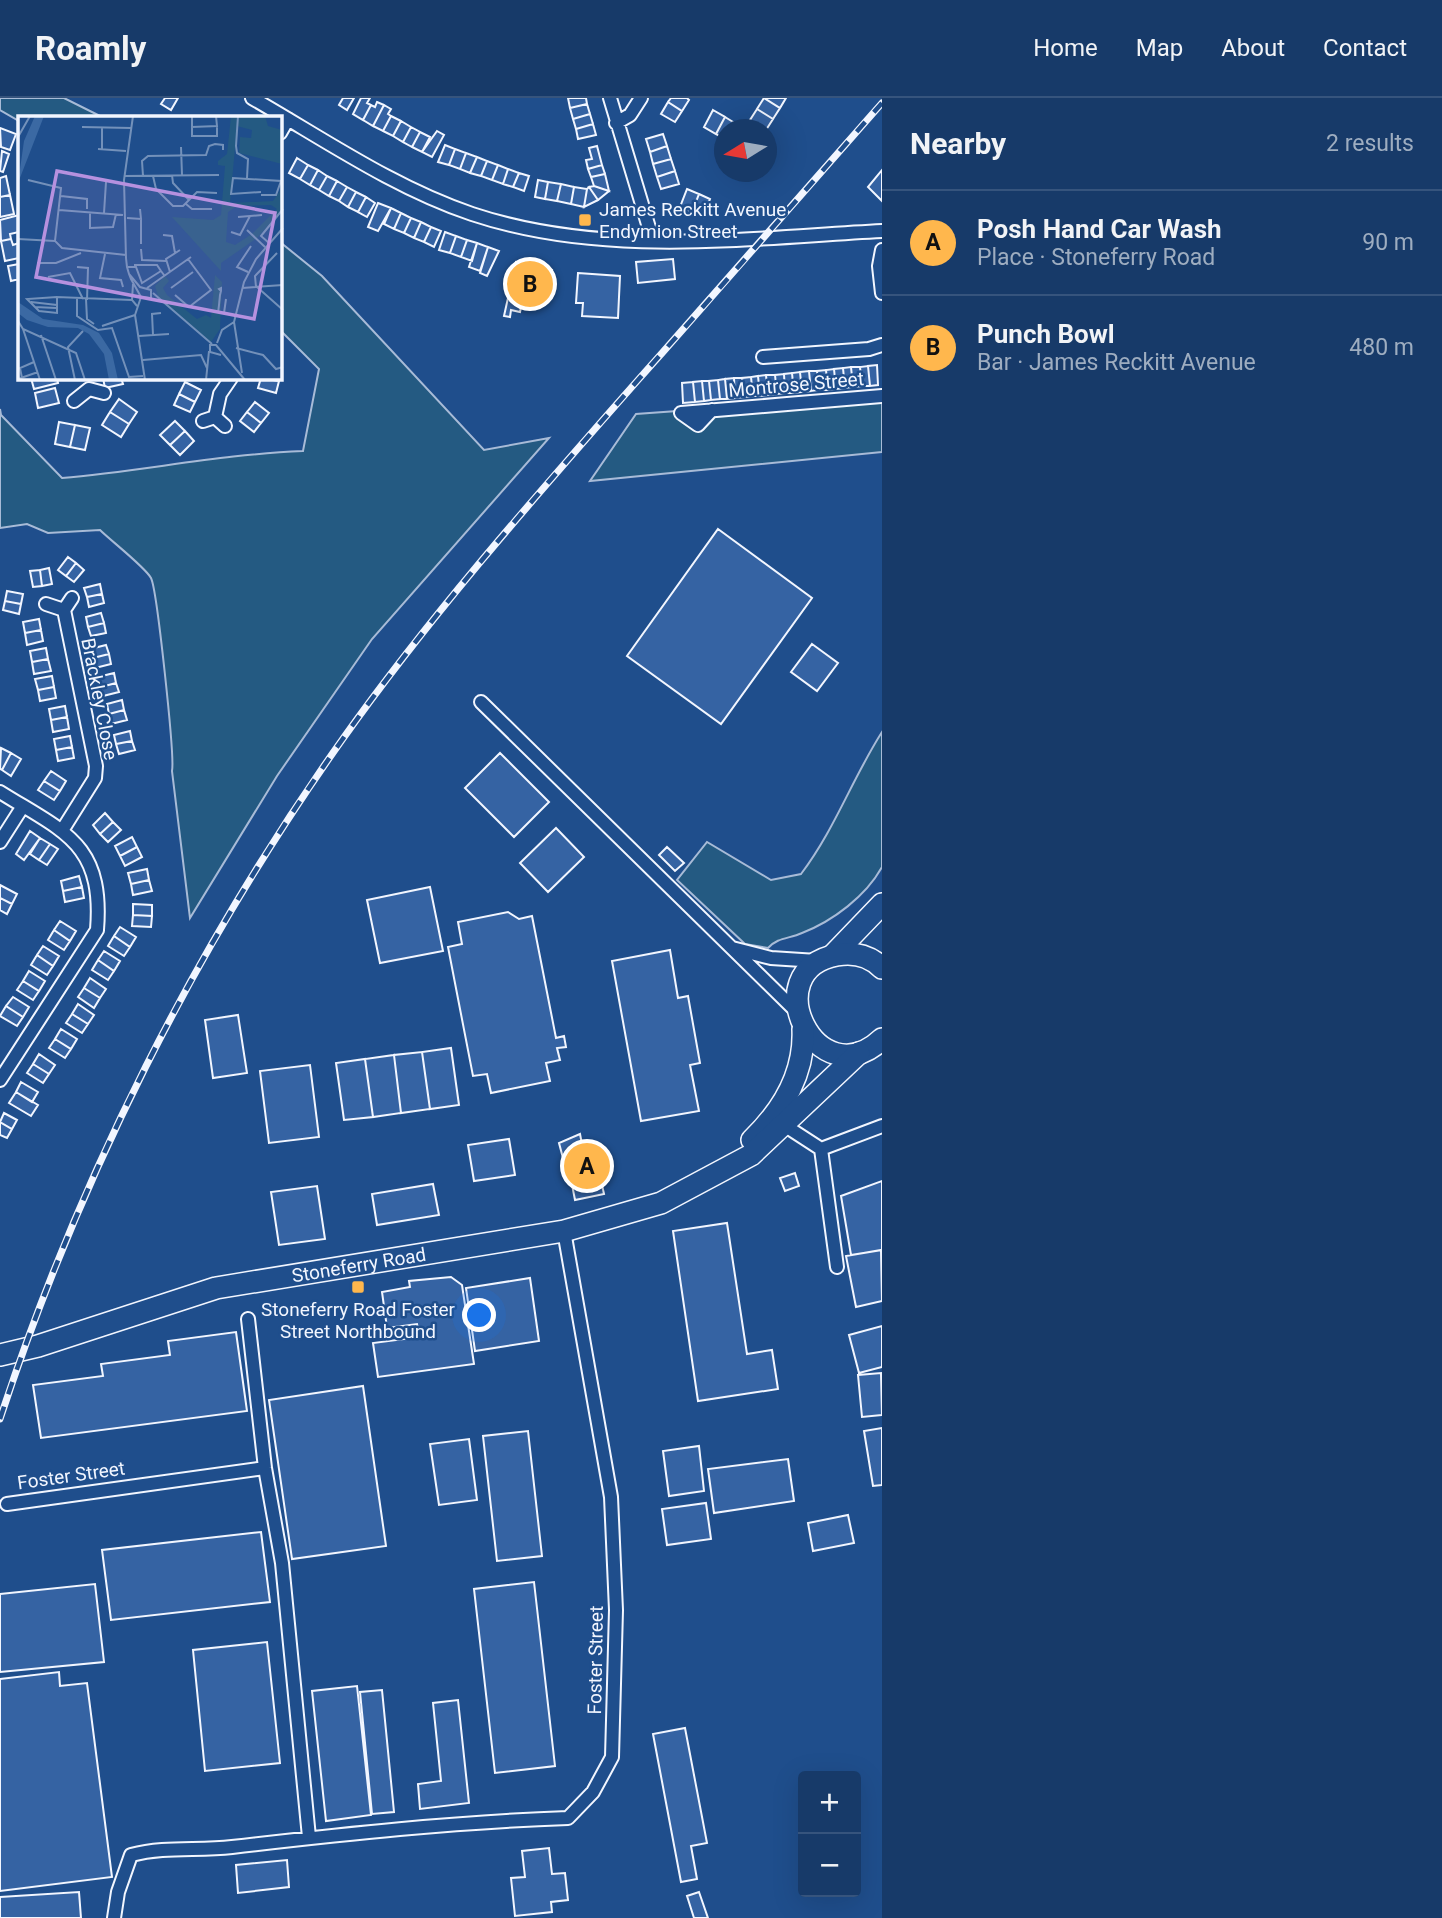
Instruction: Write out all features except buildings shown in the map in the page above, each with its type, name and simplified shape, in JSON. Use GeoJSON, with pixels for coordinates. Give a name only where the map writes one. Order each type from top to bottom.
{"type":"FeatureCollection","features":[{"type":"Feature","properties":{"kind":"highway","name":"Stoneferry Road"},"geometry":{"type":"LineString","coordinates":[[715,1175],[756,1136],[790,1091],[800,1069],[801,984],[882,904]]}},
{"type":"Feature","properties":{"kind":"highway"},"geometry":{"type":"LineString","coordinates":[[826,958],[849,953],[864,956],[882,968]]}},
{"type":"Feature","properties":{"kind":"highway"},"geometry":{"type":"LineString","coordinates":[[800,1021],[814,1041],[827,1050],[843,1054],[859,1053]]}},
{"type":"Feature","properties":{"kind":"highway","name":"Stoneferry Road"},"geometry":{"type":"LineString","coordinates":[[0,1355],[38,1346],[216,1288],[564,1231],[661,1203],[751,1155],[859,1053],[882,1039]]}},
{"type":"Feature","properties":{"kind":"street"},"geometry":{"type":"LineString","coordinates":[[252,98],[394,179],[472,214],[545,231],[653,241],[740,241],[882,231]]}},
{"type":"Feature","properties":{"kind":"street"},"geometry":{"type":"LineString","coordinates":[[610,98],[653,241]]}},
{"type":"Feature","properties":{"kind":"street"},"geometry":{"type":"LineString","coordinates":[[616,123],[631,115],[640,98]]}},
{"type":"Feature","properties":{"kind":"street"},"geometry":{"type":"LineString","coordinates":[[282,129],[288,119]]}},
{"type":"Feature","properties":{"kind":"street"},"geometry":{"type":"LineString","coordinates":[[882,250],[879,266],[882,293]]}},
{"type":"Feature","properties":{"kind":"street","name":"Montrose Street"},"geometry":{"type":"LineString","coordinates":[[764,357],[882,347]]}},
{"type":"Feature","properties":{"kind":"street"},"geometry":{"type":"LineString","coordinates":[[214,421],[220,394],[230,380]]}},
{"type":"Feature","properties":{"kind":"street"},"geometry":{"type":"LineString","coordinates":[[74,401],[86,384],[104,393]]}},
{"type":"Feature","properties":{"kind":"street","name":"Montrose Street"},"geometry":{"type":"LineString","coordinates":[[712,410],[882,396]]}},
{"type":"Feature","properties":{"kind":"street"},"geometry":{"type":"LineString","coordinates":[[46,604],[64,610],[72,598]]}},
{"type":"Feature","properties":{"kind":"street","name":"Brackley Close"},"geometry":{"type":"LineString","coordinates":[[63,829],[95,778],[96,765],[64,610]]}},
{"type":"Feature","properties":{"kind":"street"},"geometry":{"type":"LineString","coordinates":[[481,702],[800,1021]]}},
{"type":"Feature","properties":{"kind":"street"},"geometry":{"type":"LineString","coordinates":[[0,792],[63,829],[92,868],[100,901],[97,930],[0,1080]]}},
{"type":"Feature","properties":{"kind":"street"},"geometry":{"type":"LineString","coordinates":[[0,842],[23,806]]}},
{"type":"Feature","properties":{"kind":"street"},"geometry":{"type":"LineString","coordinates":[[728,947],[771,958],[826,958]]}},
{"type":"Feature","properties":{"kind":"street"},"geometry":{"type":"LineString","coordinates":[[783,1125],[821,1149]]}},
{"type":"Feature","properties":{"kind":"street"},"geometry":{"type":"LineString","coordinates":[[821,1149],[882,1126]]}},
{"type":"Feature","properties":{"kind":"street"},"geometry":{"type":"LineString","coordinates":[[821,1149],[837,1267]]}},
{"type":"Feature","properties":{"kind":"street","name":"Foster Street"},"geometry":{"type":"LineString","coordinates":[[114,1918],[118,1892],[131,1854],[161,1848],[227,1847],[493,1821],[568,1818],[593,1792],[612,1757],[615,1610],[611,1497],[564,1231]]}},
{"type":"Feature","properties":{"kind":"street"},"geometry":{"type":"LineString","coordinates":[[248,1319],[265,1468],[282,1563],[309,1837]]}},
{"type":"Feature","properties":{"kind":"street","name":"Foster Street"},"geometry":{"type":"LineString","coordinates":[[7,1504],[265,1468]]}},
{"type":"Feature","properties":{"kind":"shaded area"},"geometry":{"type":"Polygon","coordinates":[[[0,98],[64,98],[100,116],[18,116],[18,120],[0,110],[0,98]]]}},
{"type":"Feature","properties":{"kind":"shaded area"},"geometry":{"type":"Polygon","coordinates":[[[282,244],[322,276],[484,450],[549,438],[372,639],[277,776],[190,918],[172,771],[165,674],[151,578],[100,530],[48,533],[27,524],[0,528],[0,409],[1,415],[62,478],[303,451],[319,369],[282,332],[282,244]]]}},
{"type":"Feature","properties":{"kind":"shaded area"},"geometry":{"type":"Polygon","coordinates":[[[882,396],[882,452],[590,481],[636,414],[882,396]]]}},
{"type":"Feature","properties":{"kind":"shaded area"},"geometry":{"type":"Polygon","coordinates":[[[882,732],[882,867],[867,888],[837,914],[814,928],[776,942],[768,948],[745,944],[677,880],[707,842],[771,880],[801,874],[824,839],[882,732]]]}},
{"type":"Feature","properties":{"kind":"railway"},"geometry":{"type":"LineString","coordinates":[[0,1419],[31,1329],[104,1153],[190,982],[289,818],[376,693],[486,556],[882,103]]}},
{"type":"Feature","properties":{"kind":"place","name":"James Reckitt Avenue Endymion Street"},"geometry":{"type":"Point","coordinates":[585,220]}},
{"type":"Feature","properties":{"kind":"place","name":"Punch Bowl"},"geometry":{"type":"Point","coordinates":[530,284]}},
{"type":"Feature","properties":{"kind":"place","name":"Posh Hand Car Wash"},"geometry":{"type":"Point","coordinates":[587,1166]}},
{"type":"Feature","properties":{"kind":"place","name":"Stoneferry Road Foster Street Northbound"},"geometry":{"type":"Point","coordinates":[358,1287]}}]}
